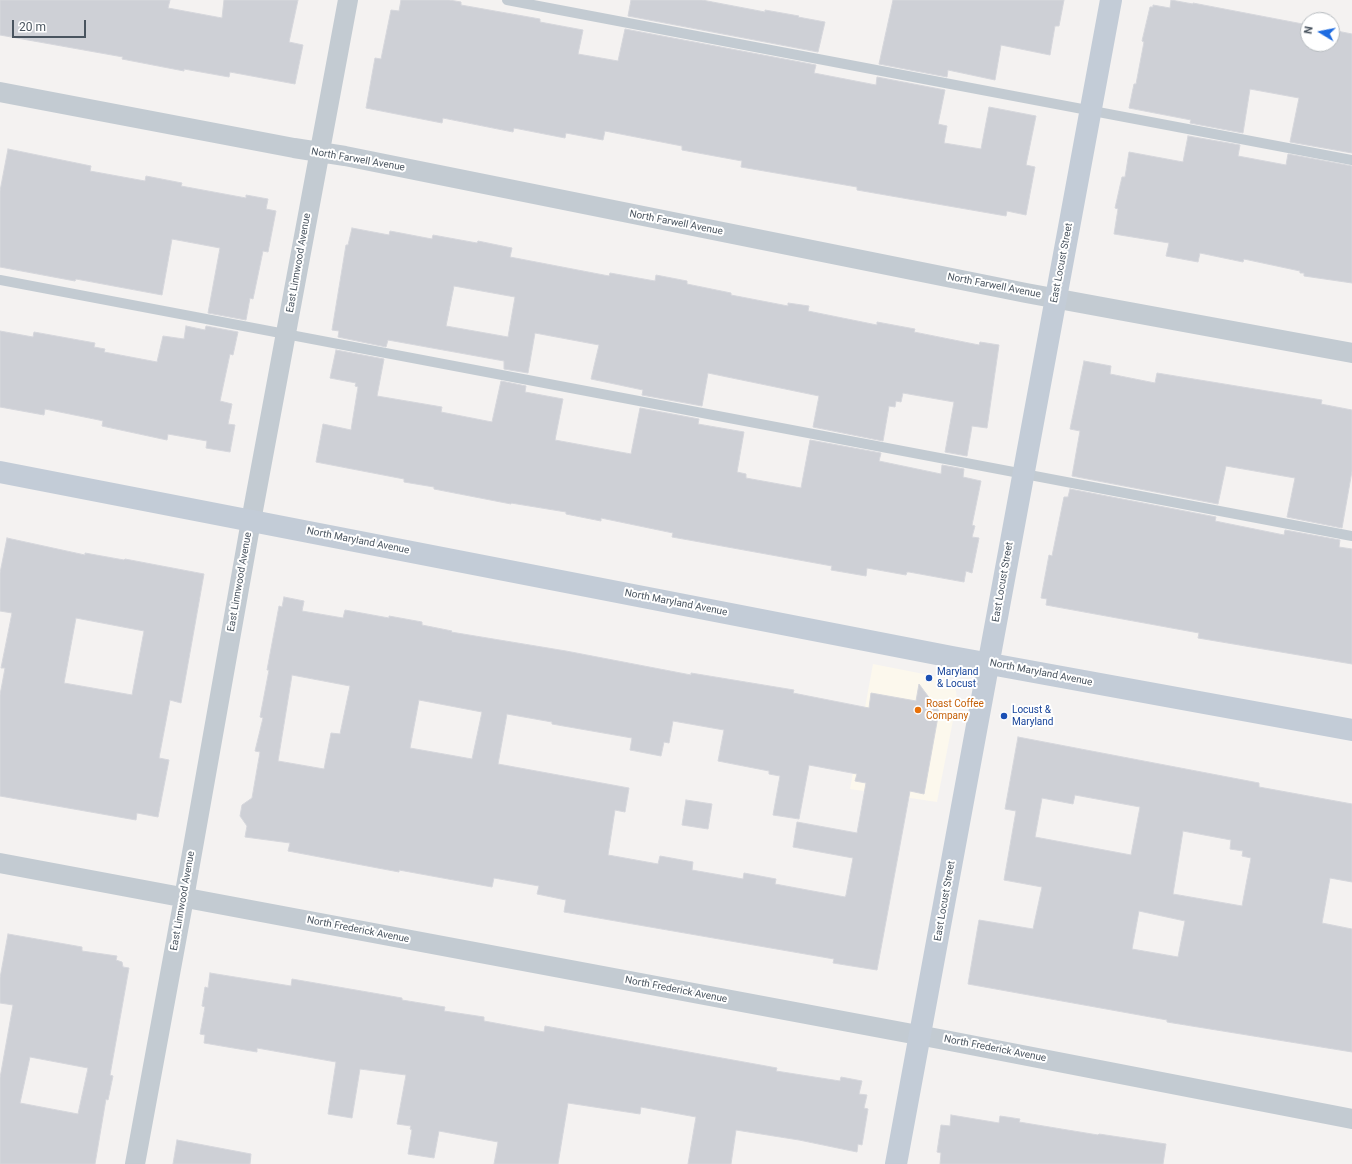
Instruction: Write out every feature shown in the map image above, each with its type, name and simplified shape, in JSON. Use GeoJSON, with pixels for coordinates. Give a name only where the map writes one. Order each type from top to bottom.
{"type":"FeatureCollection","features":[{"type":"Feature","properties":{"kind":"street","name":"East Linnwood Avenue"},"geometry":{"type":"LineString","coordinates":[[135,1164],[251,521],[348,0]]}},
{"type":"Feature","properties":{"kind":"street","name":"East Locust Street"},"geometry":{"type":"LineString","coordinates":[[896,1164],[1111,0]]}},
{"type":"Feature","properties":{"kind":"street","name":"North Farwell Avenue"},"geometry":{"type":"LineString","coordinates":[[0,92],[361,159],[1055,298],[1352,353]]}},
{"type":"Feature","properties":{"kind":"street","name":"North Maryland Avenue"},"geometry":{"type":"LineString","coordinates":[[0,472],[988,663],[1352,730]]}},
{"type":"Feature","properties":{"kind":"street","name":"North Frederick Avenue"},"geometry":{"type":"LineString","coordinates":[[0,863],[920,1035],[1352,1119]]}},
{"type":"Feature","properties":{"kind":"lane"},"geometry":{"type":"LineString","coordinates":[[507,0],[1352,160]]}},
{"type":"Feature","properties":{"kind":"lane"},"geometry":{"type":"LineString","coordinates":[[0,280],[1352,536]]}},
{"type":"Feature","properties":{"kind":"shaded area"},"geometry":{"type":"Polygon","coordinates":[[[873,664],[944,678],[951,683],[956,691],[957,700],[937,802],[850,789],[873,664]]]}},
{"type":"Feature","properties":{"kind":"building"},"geometry":{"type":"Polygon","coordinates":[[[0,0],[170,0],[168,8],[222,18],[224,0],[298,0],[289,42],[303,45],[295,84],[230,72],[229,77],[184,69],[184,71],[122,59],[123,57],[0,35],[0,0]]]}},
{"type":"Feature","properties":{"kind":"building"},"geometry":{"type":"Polygon","coordinates":[[[401,0],[449,0],[461,2],[461,5],[540,19],[540,22],[583,30],[578,54],[618,61],[625,29],[816,65],[814,73],[876,85],[877,77],[945,90],[938,124],[947,126],[944,143],[981,149],[989,107],[1036,116],[1026,165],[1035,167],[1026,215],[1007,211],[1006,216],[857,190],[857,187],[741,167],[742,161],[682,150],[682,146],[605,131],[603,140],[566,133],[565,138],[514,128],[513,132],[443,118],[442,123],[366,108],[375,58],[381,59],[391,10],[399,11],[401,0]]]}},
{"type":"Feature","properties":{"kind":"building"},"geometry":{"type":"Polygon","coordinates":[[[631,0],[702,0],[765,12],[765,10],[799,16],[798,17],[825,22],[818,52],[628,16],[631,0]]]}},
{"type":"Feature","properties":{"kind":"building"},"geometry":{"type":"Polygon","coordinates":[[[893,0],[1064,0],[1059,26],[1055,26],[1050,55],[1001,45],[995,80],[948,70],[947,77],[879,64],[893,0]]]}},
{"type":"Feature","properties":{"kind":"building"},"geometry":{"type":"Polygon","coordinates":[[[1171,0],[1300,23],[1300,52],[1340,52],[1340,32],[1352,34],[1352,153],[1290,142],[1299,98],[1250,89],[1243,133],[1190,123],[1191,120],[1129,108],[1134,84],[1136,84],[1144,42],[1142,41],[1150,7],[1153,7],[1153,5],[1170,8],[1171,0]]]}},
{"type":"Feature","properties":{"kind":"building"},"geometry":{"type":"Polygon","coordinates":[[[1188,136],[1240,145],[1238,156],[1286,165],[1288,154],[1352,166],[1352,283],[1304,276],[1304,273],[1300,273],[1300,271],[1244,259],[1243,262],[1200,253],[1198,262],[1166,256],[1169,243],[1114,234],[1118,209],[1115,208],[1122,177],[1125,177],[1129,152],[1183,162],[1188,136]]]}},
{"type":"Feature","properties":{"kind":"building"},"geometry":{"type":"Polygon","coordinates":[[[8,149],[91,166],[90,171],[145,181],[146,176],[182,183],[181,186],[246,198],[246,195],[268,199],[266,209],[276,211],[268,252],[263,251],[253,299],[250,298],[246,320],[208,313],[220,248],[172,239],[162,295],[0,267],[0,191],[8,149]]]}},
{"type":"Feature","properties":{"kind":"building"},"geometry":{"type":"Polygon","coordinates":[[[352,228],[389,235],[390,231],[432,239],[433,235],[477,243],[478,241],[512,248],[510,257],[609,276],[610,273],[655,281],[656,275],[687,281],[687,284],[731,293],[731,295],[788,306],[788,303],[809,306],[808,311],[877,325],[877,322],[915,329],[914,332],[979,345],[980,342],[999,345],[987,428],[972,426],[967,456],[945,452],[954,402],[903,393],[901,402],[896,401],[895,407],[889,406],[883,441],[813,427],[819,396],[708,373],[702,406],[642,395],[643,390],[591,379],[599,345],[535,333],[528,373],[504,369],[504,361],[388,340],[386,347],[338,337],[339,331],[332,330],[346,245],[348,245],[352,228]],[[454,286],[446,326],[508,337],[515,297],[454,286]]]}},
{"type":"Feature","properties":{"kind":"building"},"geometry":{"type":"Polygon","coordinates":[[[186,326],[205,330],[206,326],[238,332],[233,355],[230,354],[220,401],[232,404],[228,424],[235,425],[230,452],[206,448],[207,441],[168,434],[167,440],[102,426],[103,421],[45,409],[44,415],[0,407],[0,331],[33,337],[34,332],[95,343],[94,347],[105,349],[104,352],[157,362],[163,336],[184,339],[186,326]]]}},
{"type":"Feature","properties":{"kind":"building"},"geometry":{"type":"Polygon","coordinates":[[[336,350],[384,359],[377,396],[442,407],[441,412],[492,422],[501,381],[526,386],[525,392],[563,399],[555,440],[631,454],[640,408],[699,419],[698,424],[744,432],[737,472],[746,474],[746,478],[801,488],[810,440],[881,453],[879,461],[941,474],[942,465],[964,469],[963,477],[981,481],[972,525],[975,526],[972,537],[979,538],[972,573],[966,571],[964,582],[909,572],[907,572],[906,575],[867,568],[866,576],[831,570],[832,566],[672,537],[673,533],[601,518],[601,521],[566,514],[566,512],[511,504],[434,489],[434,487],[404,482],[404,479],[316,462],[323,424],[351,430],[358,387],[355,386],[356,383],[330,378],[336,350]]]}},
{"type":"Feature","properties":{"kind":"building"},"geometry":{"type":"Polygon","coordinates":[[[1084,361],[1111,366],[1110,374],[1155,383],[1157,373],[1322,400],[1321,404],[1352,410],[1352,471],[1342,528],[1287,517],[1295,478],[1226,466],[1218,504],[1072,476],[1080,431],[1070,429],[1084,361]]]}},
{"type":"Feature","properties":{"kind":"building"},"geometry":{"type":"Polygon","coordinates":[[[1070,489],[1216,517],[1215,521],[1284,535],[1285,530],[1340,540],[1339,547],[1352,549],[1352,664],[1198,638],[1199,633],[1046,605],[1047,599],[1041,598],[1049,555],[1052,556],[1064,497],[1068,497],[1070,489]]]}},
{"type":"Feature","properties":{"kind":"building"},"geometry":{"type":"Polygon","coordinates":[[[7,538],[85,555],[85,553],[125,559],[204,574],[181,703],[170,700],[159,758],[169,760],[158,817],[137,813],[136,820],[0,796],[0,695],[5,668],[1,668],[12,613],[0,611],[0,573],[7,538]],[[76,618],[64,683],[132,695],[144,631],[76,618]]]}},
{"type":"Feature","properties":{"kind":"building"},"geometry":{"type":"Polygon","coordinates":[[[284,597],[304,601],[302,611],[343,618],[345,610],[389,618],[389,616],[422,622],[422,625],[452,631],[451,632],[566,651],[691,675],[691,673],[794,690],[793,693],[869,708],[871,693],[916,701],[919,684],[939,711],[924,794],[910,791],[877,970],[833,963],[834,959],[564,912],[566,900],[537,894],[539,886],[494,878],[492,887],[399,870],[399,872],[288,851],[290,843],[245,837],[247,826],[240,816],[242,805],[252,798],[260,752],[255,751],[263,718],[260,717],[269,670],[267,670],[279,606],[282,607],[284,597]],[[292,675],[278,761],[324,769],[331,733],[340,734],[350,686],[292,675]],[[419,700],[410,748],[472,759],[482,712],[419,700]],[[507,714],[498,764],[629,788],[625,812],[615,810],[608,855],[658,864],[660,856],[693,862],[692,870],[743,879],[744,873],[776,879],[775,884],[845,897],[846,895],[853,858],[793,847],[797,822],[857,833],[866,783],[855,781],[857,774],[809,765],[799,819],[773,815],[780,776],[769,774],[769,771],[718,761],[724,730],[673,721],[669,743],[664,742],[661,756],[630,750],[632,738],[552,724],[552,722],[507,714]]]}},
{"type":"Feature","properties":{"kind":"building"},"geometry":{"type":"Polygon","coordinates":[[[1018,737],[1259,783],[1259,787],[1352,804],[1352,882],[1330,878],[1322,923],[1352,929],[1352,1052],[1167,1022],[1167,1020],[968,984],[979,920],[1033,929],[1042,887],[1004,880],[1016,811],[1005,809],[1018,737]],[[1075,795],[1073,804],[1042,798],[1035,837],[1131,855],[1140,807],[1075,795]],[[1183,831],[1173,894],[1242,906],[1251,858],[1242,856],[1243,851],[1230,849],[1231,840],[1183,831]],[[1139,911],[1132,949],[1178,957],[1185,921],[1139,911]]]}},
{"type":"Feature","properties":{"kind":"building"},"geometry":{"type":"Polygon","coordinates":[[[686,800],[712,804],[708,829],[682,825],[686,800]]]}},
{"type":"Feature","properties":{"kind":"building"},"geometry":{"type":"Polygon","coordinates":[[[8,934],[82,947],[82,951],[117,956],[116,960],[122,962],[123,967],[129,968],[110,1075],[113,1076],[108,1100],[106,1099],[95,1164],[0,1164],[0,1078],[13,1005],[0,1003],[0,978],[8,934]],[[30,1057],[20,1103],[78,1114],[88,1068],[30,1057]]]}},
{"type":"Feature","properties":{"kind":"building"},"geometry":{"type":"Polygon","coordinates":[[[210,973],[291,986],[292,979],[445,1007],[444,1011],[484,1017],[484,1021],[544,1032],[545,1026],[777,1068],[776,1071],[840,1081],[841,1077],[862,1081],[859,1094],[867,1095],[864,1108],[868,1109],[862,1145],[858,1144],[857,1152],[799,1140],[736,1130],[731,1164],[688,1164],[696,1117],[641,1107],[640,1114],[568,1103],[558,1164],[494,1164],[498,1142],[439,1131],[434,1158],[408,1154],[412,1130],[410,1129],[411,1126],[397,1124],[406,1075],[360,1069],[352,1118],[328,1114],[336,1062],[257,1048],[257,1052],[204,1043],[205,1035],[200,1034],[205,1007],[202,1006],[205,987],[208,988],[210,973]]]}},
{"type":"Feature","properties":{"kind":"building"},"geometry":{"type":"Polygon","coordinates":[[[951,1115],[999,1123],[1000,1116],[1020,1119],[1019,1122],[1166,1144],[1163,1164],[940,1164],[941,1153],[937,1152],[941,1125],[950,1126],[951,1115]]]}},
{"type":"Feature","properties":{"kind":"building"},"geometry":{"type":"Polygon","coordinates":[[[177,1140],[251,1154],[250,1164],[173,1164],[177,1140]]]}},
{"type":"Feature","properties":{"kind":"place","name":"Maryland & Locust"},"geometry":{"type":"Point","coordinates":[929,678]}},
{"type":"Feature","properties":{"kind":"place","name":"Roast Coffee Company"},"geometry":{"type":"Point","coordinates":[918,710]}},
{"type":"Feature","properties":{"kind":"place","name":"Locust & Maryland"},"geometry":{"type":"Point","coordinates":[1004,716]}}]}
